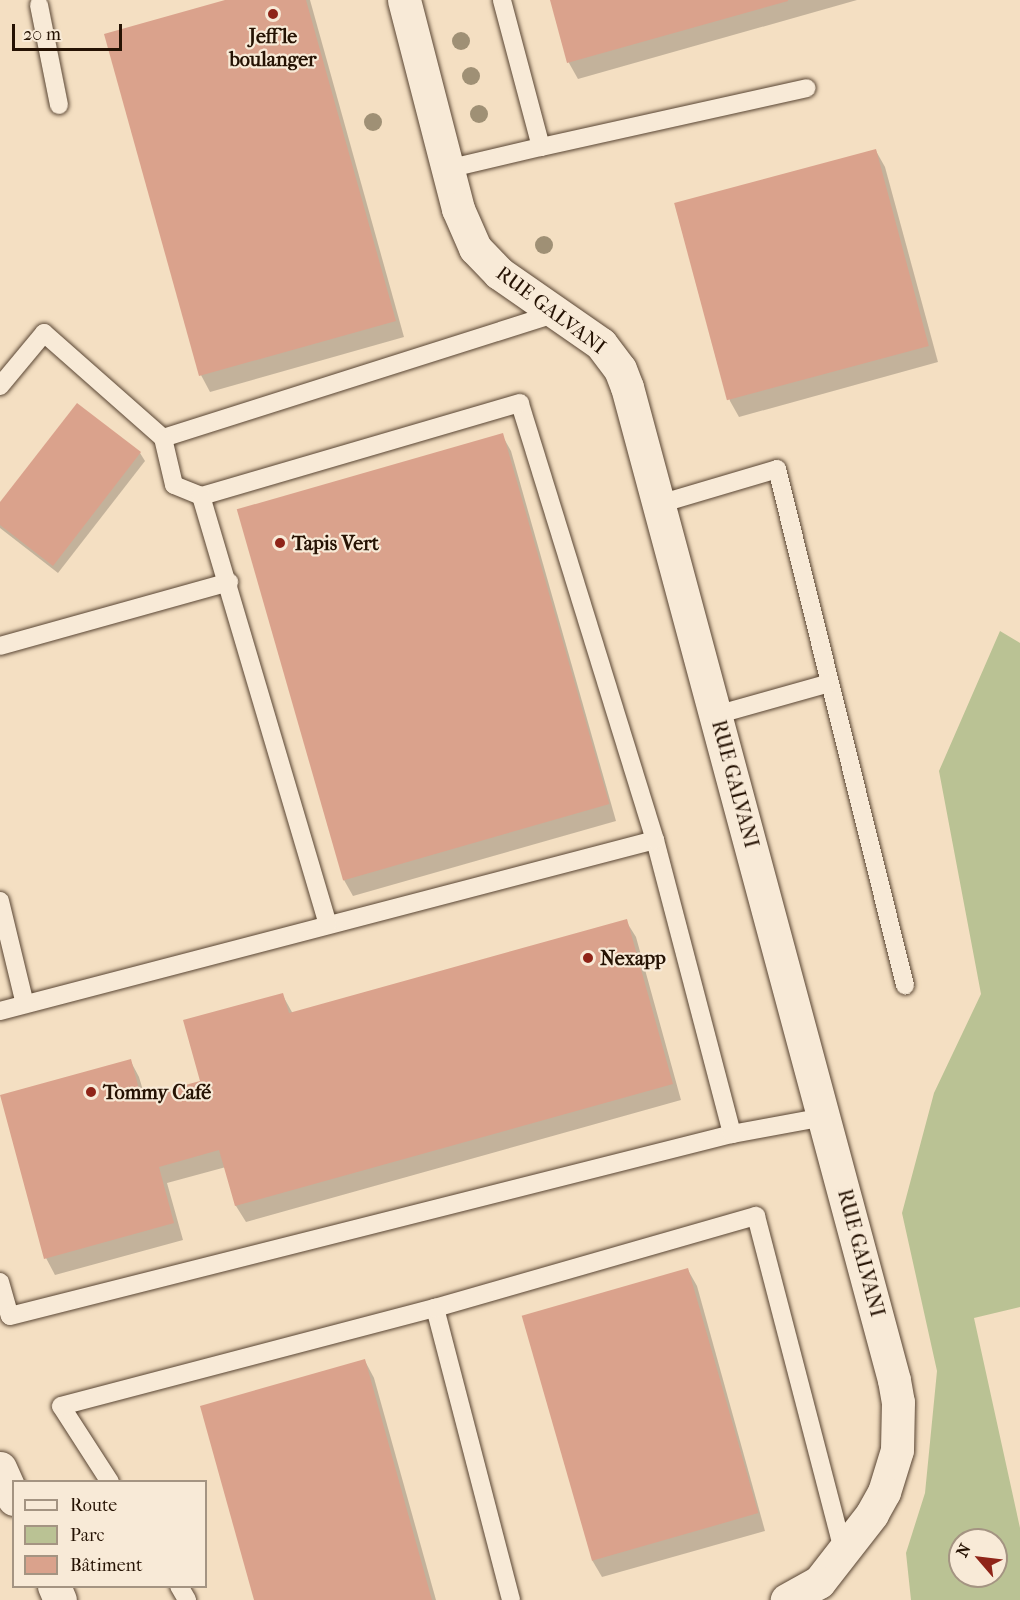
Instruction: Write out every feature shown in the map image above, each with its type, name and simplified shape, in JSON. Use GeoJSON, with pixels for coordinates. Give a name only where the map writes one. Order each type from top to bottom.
{"type":"FeatureCollection","features":[{"type":"Feature","properties":{"kind":"street","name":"RUE GALVANI"},"geometry":{"type":"LineString","coordinates":[[404,0],[447,169],[475,248],[499,273],[601,344],[620,369],[659,504],[825,1117],[898,1402],[897,1450],[884,1492],[872,1514],[819,1582],[788,1600]]}},
{"type":"Feature","properties":{"kind":"street"},"geometry":{"type":"LineString","coordinates":[[0,1468],[12,1494]]}},
{"type":"Feature","properties":{"kind":"lane"},"geometry":{"type":"LineString","coordinates":[[502,0],[541,147]]}},
{"type":"Feature","properties":{"kind":"lane"},"geometry":{"type":"LineString","coordinates":[[44,2],[59,105]]}},
{"type":"Feature","properties":{"kind":"lane"},"geometry":{"type":"LineString","coordinates":[[447,169],[807,88]]}},
{"type":"Feature","properties":{"kind":"lane"},"geometry":{"type":"LineString","coordinates":[[162,438],[556,313]]}},
{"type":"Feature","properties":{"kind":"lane"},"geometry":{"type":"LineString","coordinates":[[0,386],[44,333],[162,438],[174,484],[201,496],[520,403],[655,840],[732,1134]]}},
{"type":"Feature","properties":{"kind":"lane"},"geometry":{"type":"LineString","coordinates":[[659,504],[777,469],[905,985]]}},
{"type":"Feature","properties":{"kind":"lane"},"geometry":{"type":"LineString","coordinates":[[201,496],[229,582],[328,924]]}},
{"type":"Feature","properties":{"kind":"lane"},"geometry":{"type":"LineString","coordinates":[[0,646],[229,582]]}},
{"type":"Feature","properties":{"kind":"lane"},"geometry":{"type":"LineString","coordinates":[[716,715],[830,683]]}},
{"type":"Feature","properties":{"kind":"lane"},"geometry":{"type":"LineString","coordinates":[[0,1011],[655,840]]}},
{"type":"Feature","properties":{"kind":"lane"},"geometry":{"type":"LineString","coordinates":[[0,901],[25,1004]]}},
{"type":"Feature","properties":{"kind":"lane"},"geometry":{"type":"LineString","coordinates":[[0,1282],[10,1316],[732,1134],[825,1117]]}},
{"type":"Feature","properties":{"kind":"lane"},"geometry":{"type":"LineString","coordinates":[[109,1480],[61,1406],[435,1308],[756,1216],[843,1551]]}},
{"type":"Feature","properties":{"kind":"lane"},"geometry":{"type":"LineString","coordinates":[[435,1308],[511,1600]]}},
{"type":"Feature","properties":{"kind":"green space"},"geometry":{"type":"Polygon","coordinates":[[[1000,631],[1020,643],[1020,1307],[974,1318],[1020,1528],[1020,1600],[911,1600],[906,1553],[925,1493],[937,1371],[902,1213],[934,1093],[981,994],[939,771],[1000,631]]]}},
{"type":"Feature","properties":{"kind":"building"},"geometry":{"type":"Polygon","coordinates":[[[225,0],[306,0],[396,321],[199,376],[104,34],[225,0]]]}},
{"type":"Feature","properties":{"kind":"building"},"geometry":{"type":"Polygon","coordinates":[[[550,0],[788,0],[788,1],[567,63],[550,0]]]}},
{"type":"Feature","properties":{"kind":"building"},"geometry":{"type":"Polygon","coordinates":[[[876,149],[929,346],[727,400],[674,203],[876,149]]]}},
{"type":"Feature","properties":{"kind":"building"},"geometry":{"type":"Polygon","coordinates":[[[77,403],[141,452],[53,566],[0,525],[0,502],[77,403]]]}},
{"type":"Feature","properties":{"kind":"building"},"geometry":{"type":"Polygon","coordinates":[[[503,433],[609,804],[343,880],[237,509],[503,433]]]}},
{"type":"Feature","properties":{"kind":"building"},"geometry":{"type":"Polygon","coordinates":[[[627,919],[673,1084],[235,1206],[219,1150],[159,1167],[174,1223],[44,1259],[0,1095],[131,1059],[141,1097],[200,1081],[183,1020],[283,993],[289,1013],[627,919]]]}},
{"type":"Feature","properties":{"kind":"building"},"geometry":{"type":"Polygon","coordinates":[[[688,1268],[758,1513],[592,1561],[522,1316],[688,1268]]]}},
{"type":"Feature","properties":{"kind":"building"},"geometry":{"type":"Polygon","coordinates":[[[365,1359],[432,1600],[254,1600],[200,1406],[365,1359]]]}},
{"type":"Feature","properties":{"kind":"place","name":"Jeff le boulanger"},"geometry":{"type":"Point","coordinates":[273,14]}},
{"type":"Feature","properties":{"kind":"place","name":"Tapis Vert"},"geometry":{"type":"Point","coordinates":[280,543]}},
{"type":"Feature","properties":{"kind":"place","name":"Nexapp"},"geometry":{"type":"Point","coordinates":[588,958]}},
{"type":"Feature","properties":{"kind":"place","name":"Tommy Café"},"geometry":{"type":"Point","coordinates":[91,1092]}}]}
